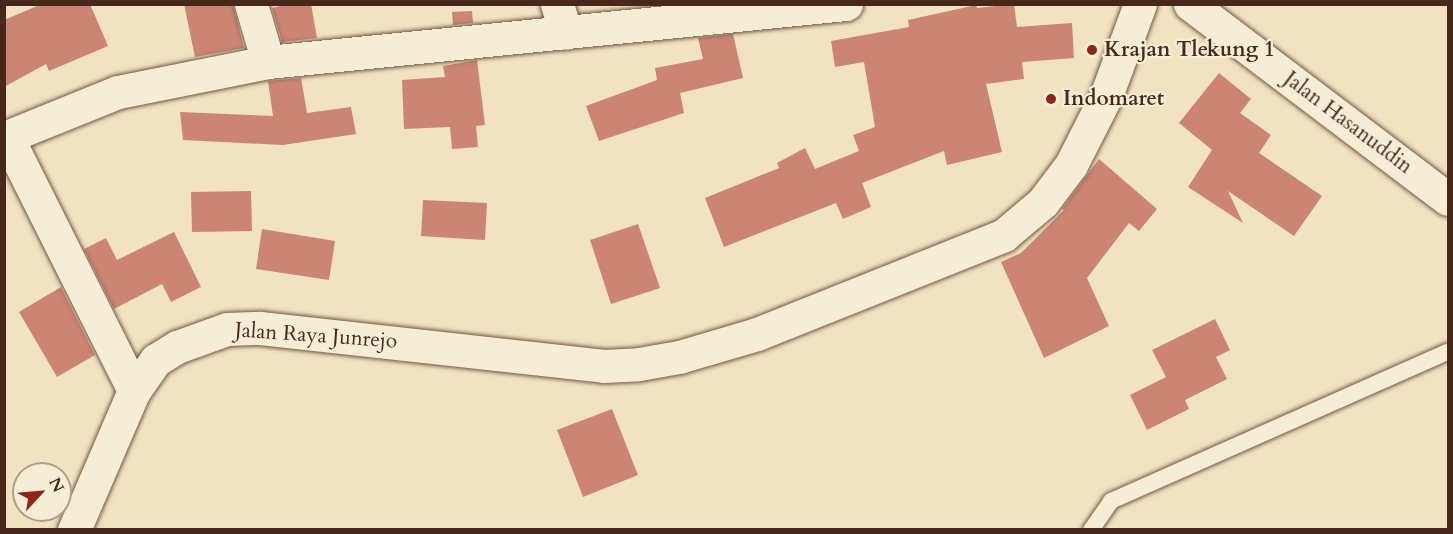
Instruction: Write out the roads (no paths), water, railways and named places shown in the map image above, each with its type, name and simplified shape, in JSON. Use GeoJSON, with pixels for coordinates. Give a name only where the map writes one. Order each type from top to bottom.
{"type":"FeatureCollection","features":[{"type":"Feature","properties":{"kind":"street"},"geometry":{"type":"LineString","coordinates":[[251,4],[268,62]]}},
{"type":"Feature","properties":{"kind":"street"},"geometry":{"type":"LineString","coordinates":[[134,391],[6,138],[118,92],[268,62],[562,19],[846,4]]}},
{"type":"Feature","properties":{"kind":"street","name":"Jalan Raya Junrejo"},"geometry":{"type":"LineString","coordinates":[[74,530],[134,391],[156,360],[177,347],[226,329],[260,328],[492,351],[604,366],[679,357],[822,311],[1004,235],[1043,202],[1071,165],[1106,96],[1140,4]]}},
{"type":"Feature","properties":{"kind":"street","name":"Jalan Hasanuddin"},"geometry":{"type":"LineString","coordinates":[[1190,4],[1449,199]]}},
{"type":"Feature","properties":{"kind":"lane"},"geometry":{"type":"LineString","coordinates":[[1091,530],[1111,501],[1449,352]]}},
{"type":"Feature","properties":{"kind":"place","name":"Krajan Tlekung 1"},"geometry":{"type":"Point","coordinates":[1092,50]}},
{"type":"Feature","properties":{"kind":"place","name":"Indomaret"},"geometry":{"type":"Point","coordinates":[1051,99]}}]}
